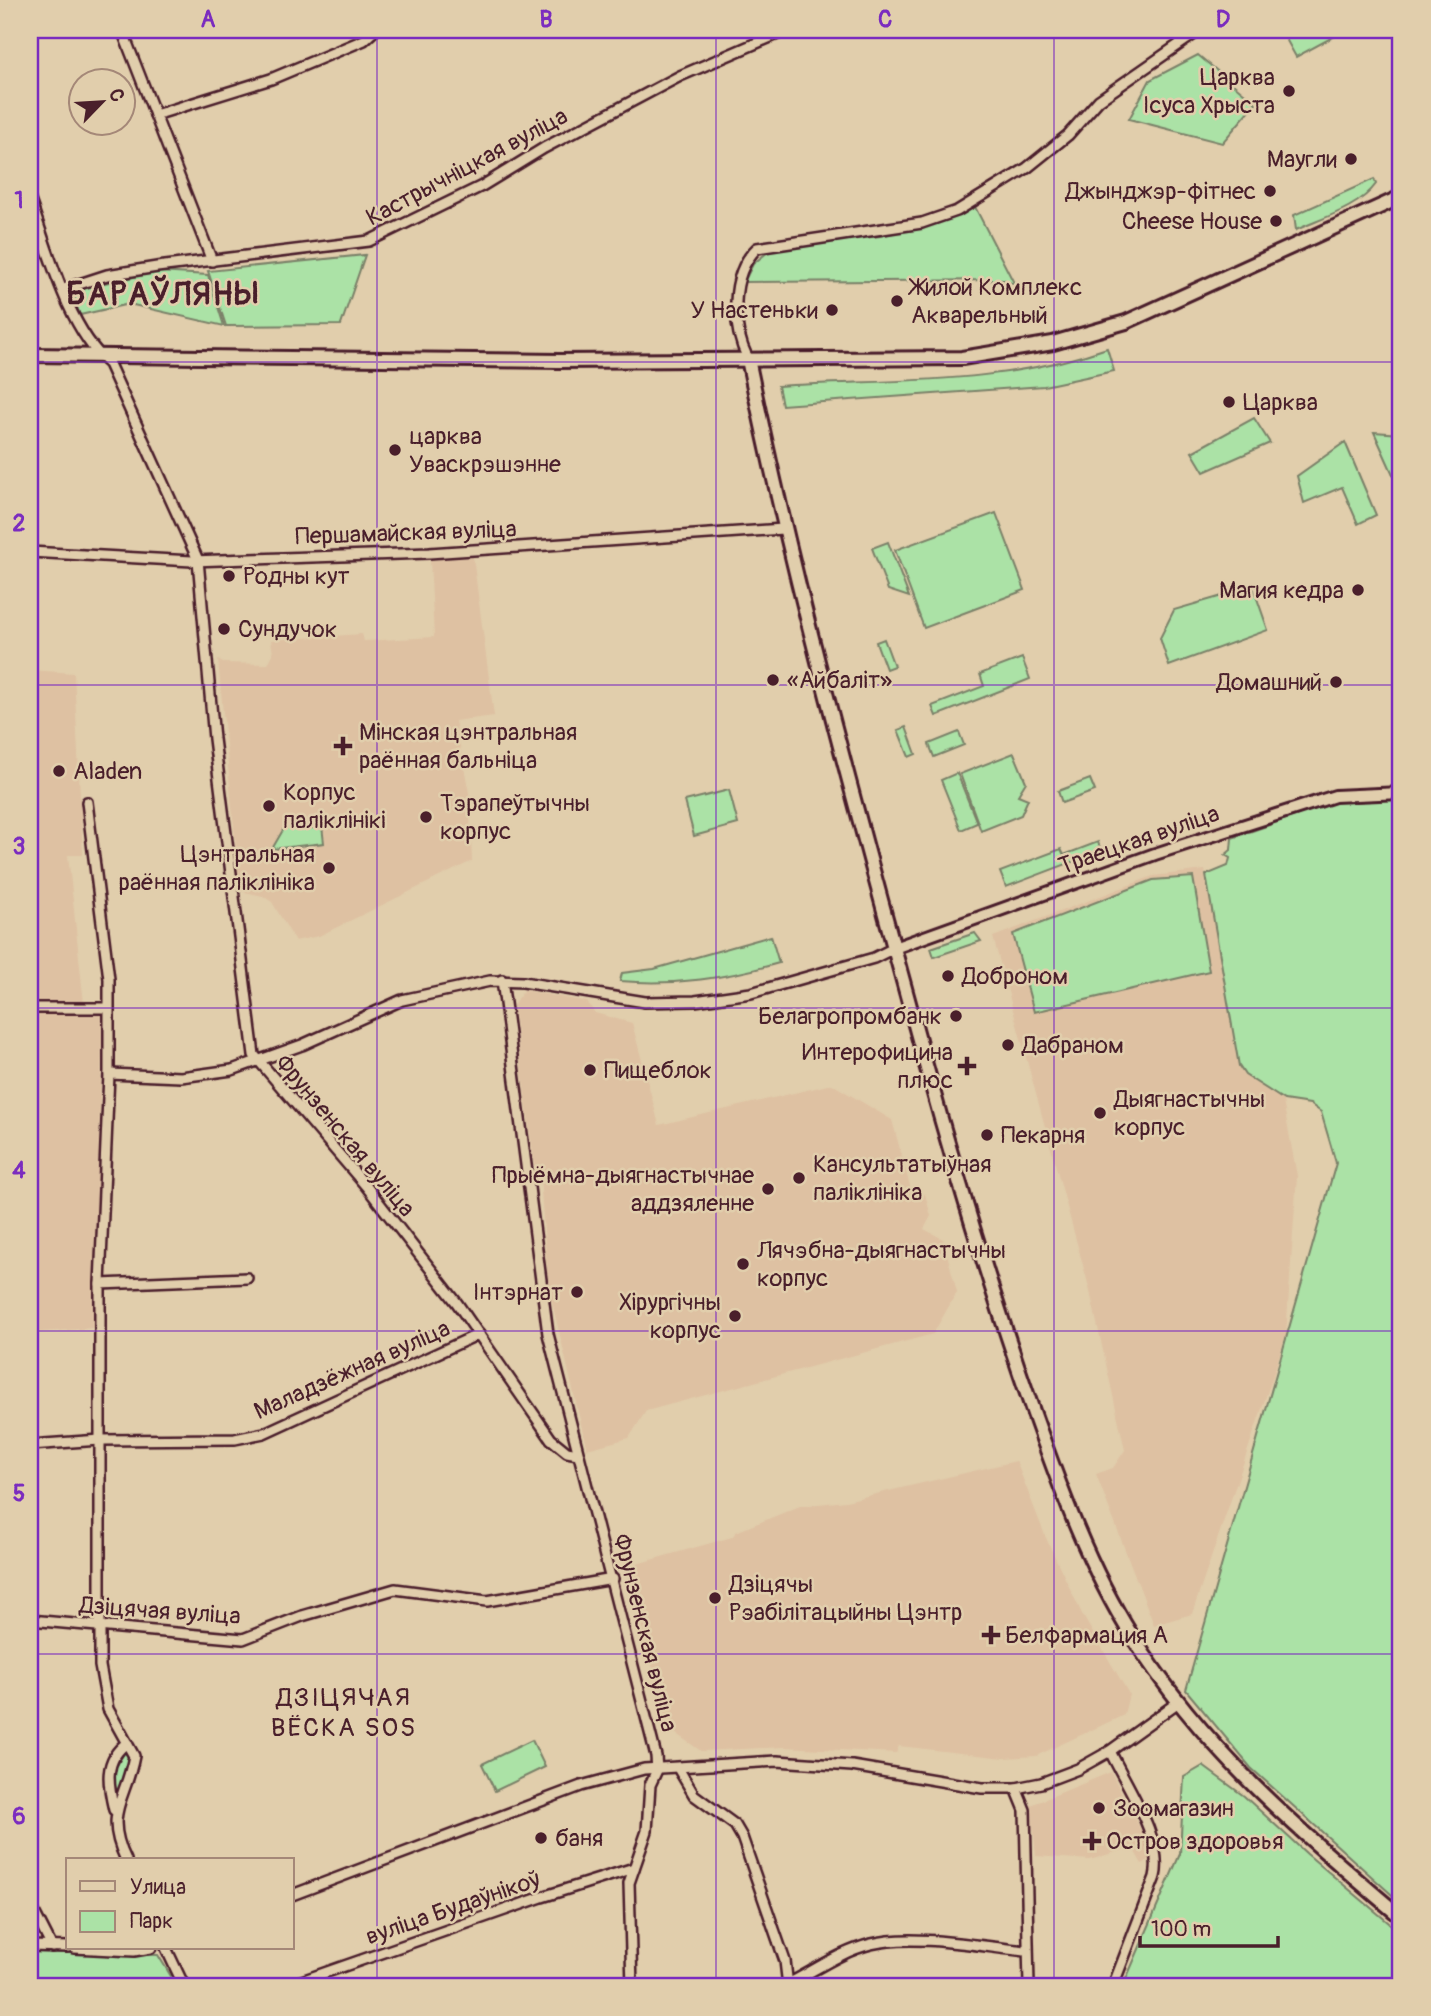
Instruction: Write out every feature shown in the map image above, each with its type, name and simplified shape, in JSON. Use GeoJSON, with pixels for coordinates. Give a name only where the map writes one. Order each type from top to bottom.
{"type":"FeatureCollection","features":[{"type":"Feature","properties":{"kind":"main road"},"geometry":{"type":"LineString","coordinates":[[30,355],[546,360],[937,360],[1007,352],[1053,343],[1126,322],[1401,197]]}},
{"type":"Feature","properties":{"kind":"main road"},"geometry":{"type":"LineString","coordinates":[[748,359],[783,529],[894,948],[993,1298],[1054,1470],[1103,1583],[1131,1635],[1177,1703],[1208,1740],[1303,1833],[1401,1917]]}},
{"type":"Feature","properties":{"kind":"street"},"geometry":{"type":"LineString","coordinates":[[122,30],[212,261]]}},
{"type":"Feature","properties":{"kind":"street"},"geometry":{"type":"LineString","coordinates":[[155,115],[271,79],[364,40],[375,30]]}},
{"type":"Feature","properties":{"kind":"street","name":"Кастрычніцкая вуліца"},"geometry":{"type":"LineString","coordinates":[[64,289],[107,275],[369,241],[482,186],[544,148],[680,76],[787,30]]}},
{"type":"Feature","properties":{"kind":"street"},"geometry":{"type":"LineString","coordinates":[[748,359],[738,340],[738,298],[741,270],[757,248],[922,223],[957,211],[1027,168],[1068,135],[1099,100],[1200,30]]}},
{"type":"Feature","properties":{"kind":"street","name":"Фрунзенская вуліца"},"geometry":{"type":"LineString","coordinates":[[30,200],[79,324],[98,354],[109,363],[198,560],[221,804],[247,1016],[257,1061],[342,1156],[479,1334],[551,1439],[567,1452],[578,1454],[613,1579],[654,1744],[657,1770]]}},
{"type":"Feature","properties":{"kind":"street","name":"Першамайская вуліца"},"geometry":{"type":"LineString","coordinates":[[30,552],[198,560],[429,554],[783,529]]}},
{"type":"Feature","properties":{"kind":"street","name":"Траецкая вуліца"},"geometry":{"type":"LineString","coordinates":[[894,948],[1155,854],[1335,796],[1401,793]]}},
{"type":"Feature","properties":{"kind":"street"},"geometry":{"type":"LineString","coordinates":[[87,803],[106,944],[108,1008],[109,1074],[100,1284],[100,1626],[104,1698],[134,1756],[115,1816]]}},
{"type":"Feature","properties":{"kind":"street"},"geometry":{"type":"LineString","coordinates":[[109,1074],[181,1077],[232,1070],[302,1045],[402,1000],[502,980],[645,1002],[695,1001],[751,993],[874,958],[894,948]]}},
{"type":"Feature","properties":{"kind":"street"},"geometry":{"type":"LineString","coordinates":[[502,980],[548,1334],[578,1454]]}},
{"type":"Feature","properties":{"kind":"street"},"geometry":{"type":"LineString","coordinates":[[30,1008],[108,1008]]}},
{"type":"Feature","properties":{"kind":"street"},"geometry":{"type":"LineString","coordinates":[[100,1284],[247,1278]]}},
{"type":"Feature","properties":{"kind":"street","name":"Маладзёжная вуліца"},"geometry":{"type":"LineString","coordinates":[[30,1446],[100,1440],[235,1439],[264,1433],[479,1334]]}},
{"type":"Feature","properties":{"kind":"street","name":"Дзіцячая вуліца"},"geometry":{"type":"LineString","coordinates":[[30,1620],[243,1639],[274,1625],[395,1590],[487,1601],[613,1579]]}},
{"type":"Feature","properties":{"kind":"street"},"geometry":{"type":"LineString","coordinates":[[294,1894],[581,1786],[628,1773],[767,1762],[842,1764],[965,1786],[1016,1788],[1078,1769],[1110,1751],[1177,1703]]}},
{"type":"Feature","properties":{"kind":"street"},"geometry":{"type":"LineString","coordinates":[[125,1858],[118,1840],[108,1771],[114,1756],[127,1742]]}},
{"type":"Feature","properties":{"kind":"street"},"geometry":{"type":"LineString","coordinates":[[1110,1751],[1146,1825],[1157,1859],[1152,1884],[1113,1986]]}},
{"type":"Feature","properties":{"kind":"street"},"geometry":{"type":"LineString","coordinates":[[678,1768],[694,1795],[735,1825],[756,1873],[785,1961],[787,1986],[844,1953],[886,1942],[900,1940],[1027,1951]]}},
{"type":"Feature","properties":{"kind":"street"},"geometry":{"type":"LineString","coordinates":[[632,1986],[628,1900],[634,1868],[647,1831],[650,1785],[657,1770]]}},
{"type":"Feature","properties":{"kind":"street"},"geometry":{"type":"LineString","coordinates":[[1016,1788],[1025,1810],[1029,1986]]}},
{"type":"Feature","properties":{"kind":"street","name":"вуліца Будаўнікоў"},"geometry":{"type":"LineString","coordinates":[[287,1986],[542,1896],[634,1868]]}},
{"type":"Feature","properties":{"kind":"street"},"geometry":{"type":"LineString","coordinates":[[30,1904],[52,1947]]}},
{"type":"Feature","properties":{"kind":"street"},"geometry":{"type":"LineString","coordinates":[[30,1946],[66,1947]]}},
{"type":"Feature","properties":{"kind":"street"},"geometry":{"type":"LineString","coordinates":[[114,1950],[140,1950]]}},
{"type":"Feature","properties":{"kind":"street"},"geometry":{"type":"LineString","coordinates":[[167,1950],[184,1986]]}},
{"type":"Feature","properties":{"kind":"shaded area","name":"Мінская цэнтральная раённая бальніца"},"geometry":{"type":"Polygon","coordinates":[[[473,557],[494,716],[455,721],[469,793],[472,861],[319,936],[295,941],[272,902],[263,896],[240,891],[218,660],[223,663],[268,664],[273,654],[271,640],[362,634],[364,641],[434,637],[430,560],[473,557]]]}},
{"type":"Feature","properties":{"kind":"shaded area"},"geometry":{"type":"Polygon","coordinates":[[[30,670],[74,673],[83,855],[68,855],[85,1013],[103,1014],[93,1328],[30,1333],[30,670]]]}},
{"type":"Feature","properties":{"kind":"shaded area"},"geometry":{"type":"Polygon","coordinates":[[[1205,870],[1239,1050],[1280,1085],[1297,1176],[1286,1335],[1272,1379],[1192,1614],[1154,1625],[1096,1474],[1113,1468],[1125,1450],[1089,1287],[993,937],[1153,876],[1205,870]]]}},
{"type":"Feature","properties":{"kind":"shaded area"},"geometry":{"type":"Polygon","coordinates":[[[524,990],[587,1002],[595,1013],[632,1023],[659,1125],[832,1084],[892,1120],[913,1197],[925,1194],[931,1216],[924,1229],[943,1239],[957,1292],[933,1334],[646,1411],[629,1438],[587,1449],[548,1285],[540,1176],[535,1171],[513,1006],[524,990]]]}},
{"type":"Feature","properties":{"kind":"shaded area"},"geometry":{"type":"Polygon","coordinates":[[[1016,1461],[1046,1538],[1083,1616],[1129,1694],[1124,1715],[1036,1756],[1004,1758],[899,1746],[896,1753],[785,1747],[701,1751],[669,1729],[626,1567],[732,1537],[736,1532],[800,1506],[846,1501],[1016,1461]]]}},
{"type":"Feature","properties":{"kind":"shaded area"},"geometry":{"type":"Polygon","coordinates":[[[1111,1772],[1151,1849],[1148,1851],[1152,1859],[1142,1864],[1132,1847],[1090,1860],[1036,1856],[1031,1805],[1111,1772]]]}},
{"type":"Feature","properties":{"kind":"green space"},"geometry":{"type":"Polygon","coordinates":[[[1281,30],[1346,30],[1296,57],[1281,30]]]}},
{"type":"Feature","properties":{"kind":"green space"},"geometry":{"type":"Polygon","coordinates":[[[1198,55],[1256,103],[1222,143],[1129,119],[1150,80],[1198,55]]]}},
{"type":"Feature","properties":{"kind":"green space"},"geometry":{"type":"Polygon","coordinates":[[[1374,179],[1376,184],[1360,200],[1296,230],[1294,215],[1374,179]]]}},
{"type":"Feature","properties":{"kind":"green space"},"geometry":{"type":"Polygon","coordinates":[[[974,205],[1015,285],[1005,280],[744,282],[753,264],[773,248],[880,236],[929,225],[974,205]]]}},
{"type":"Feature","properties":{"kind":"green space"},"geometry":{"type":"Polygon","coordinates":[[[365,255],[341,325],[226,326],[208,271],[365,255]]]}},
{"type":"Feature","properties":{"kind":"green space"},"geometry":{"type":"Polygon","coordinates":[[[158,272],[208,275],[224,326],[129,304],[80,315],[74,299],[80,288],[158,272]]]}},
{"type":"Feature","properties":{"kind":"green space"},"geometry":{"type":"Polygon","coordinates":[[[1107,348],[1114,371],[1044,386],[782,405],[778,386],[985,375],[1067,360],[1107,348]]]}},
{"type":"Feature","properties":{"kind":"green space"},"geometry":{"type":"Polygon","coordinates":[[[1254,418],[1270,443],[1204,472],[1192,452],[1254,418]]]}},
{"type":"Feature","properties":{"kind":"green space"},"geometry":{"type":"Polygon","coordinates":[[[1374,432],[1401,434],[1400,490],[1374,432]]]}},
{"type":"Feature","properties":{"kind":"green space"},"geometry":{"type":"Polygon","coordinates":[[[1345,442],[1376,515],[1358,524],[1342,487],[1304,503],[1297,476],[1345,442]]]}},
{"type":"Feature","properties":{"kind":"green space"},"geometry":{"type":"Polygon","coordinates":[[[996,513],[1025,590],[924,628],[895,550],[996,513]]]}},
{"type":"Feature","properties":{"kind":"green space"},"geometry":{"type":"Polygon","coordinates":[[[888,542],[909,597],[888,590],[872,548],[888,542]]]}},
{"type":"Feature","properties":{"kind":"green space"},"geometry":{"type":"Polygon","coordinates":[[[1253,587],[1268,630],[1169,666],[1160,638],[1174,610],[1253,587]]]}},
{"type":"Feature","properties":{"kind":"green space"},"geometry":{"type":"Polygon","coordinates":[[[884,639],[894,666],[886,669],[876,642],[884,639]]]}},
{"type":"Feature","properties":{"kind":"green space"},"geometry":{"type":"Polygon","coordinates":[[[1022,658],[1030,679],[936,716],[932,706],[984,686],[980,674],[1022,658]]]}},
{"type":"Feature","properties":{"kind":"green space"},"geometry":{"type":"Polygon","coordinates":[[[906,727],[916,754],[909,757],[898,730],[906,727]]]}},
{"type":"Feature","properties":{"kind":"green space"},"geometry":{"type":"Polygon","coordinates":[[[959,732],[964,745],[934,757],[929,744],[959,732]]]}},
{"type":"Feature","properties":{"kind":"green space"},"geometry":{"type":"Polygon","coordinates":[[[1014,753],[1026,782],[1018,795],[1028,799],[1021,815],[981,831],[960,774],[1014,753]]]}},
{"type":"Feature","properties":{"kind":"green space"},"geometry":{"type":"Polygon","coordinates":[[[957,773],[977,823],[961,830],[941,780],[957,773]]]}},
{"type":"Feature","properties":{"kind":"green space"},"geometry":{"type":"Polygon","coordinates":[[[1090,779],[1095,791],[1062,803],[1058,791],[1090,779]]]}},
{"type":"Feature","properties":{"kind":"green space"},"geometry":{"type":"Polygon","coordinates":[[[729,790],[738,824],[694,836],[685,801],[729,790]]]}},
{"type":"Feature","properties":{"kind":"green space"},"geometry":{"type":"Polygon","coordinates":[[[1401,797],[1401,1903],[1251,1768],[1186,1690],[1336,1163],[1321,1112],[1310,1104],[1284,1100],[1245,1075],[1239,1066],[1206,875],[1228,866],[1230,858],[1225,855],[1231,850],[1232,838],[1337,801],[1401,797]]]}},
{"type":"Feature","properties":{"kind":"green space"},"geometry":{"type":"Polygon","coordinates":[[[295,821],[306,829],[322,826],[324,843],[272,849],[287,823],[295,821]]]}},
{"type":"Feature","properties":{"kind":"green space"},"geometry":{"type":"Polygon","coordinates":[[[1098,842],[1101,851],[1006,887],[1000,872],[1061,849],[1064,855],[1098,842]]]}},
{"type":"Feature","properties":{"kind":"green space"},"geometry":{"type":"Polygon","coordinates":[[[1193,877],[1209,971],[1034,1012],[1013,934],[1153,880],[1193,877]]]}},
{"type":"Feature","properties":{"kind":"green space"},"geometry":{"type":"Polygon","coordinates":[[[975,933],[981,941],[934,957],[931,948],[975,933]]]}},
{"type":"Feature","properties":{"kind":"green space"},"geometry":{"type":"Polygon","coordinates":[[[771,936],[779,963],[701,980],[620,981],[622,973],[654,969],[771,936]]]}},
{"type":"Feature","properties":{"kind":"green space"},"geometry":{"type":"Polygon","coordinates":[[[532,1740],[545,1767],[495,1791],[482,1764],[532,1740]]]}},
{"type":"Feature","properties":{"kind":"green space"},"geometry":{"type":"Polygon","coordinates":[[[126,1749],[130,1761],[117,1792],[113,1788],[114,1771],[126,1749]]]}},
{"type":"Feature","properties":{"kind":"green space"},"geometry":{"type":"Polygon","coordinates":[[[1203,1766],[1244,1796],[1307,1854],[1401,1933],[1401,1986],[1123,1986],[1180,1854],[1184,1777],[1203,1766]]]}},
{"type":"Feature","properties":{"kind":"green space"},"geometry":{"type":"Polygon","coordinates":[[[30,1952],[158,1955],[177,1986],[30,1986],[30,1952]]]}},
{"type":"Feature","properties":{"kind":"place","name":"Царква Ісуса Хрыста"},"geometry":{"type":"Point","coordinates":[1289,91]}},
{"type":"Feature","properties":{"kind":"place","name":"Маугли"},"geometry":{"type":"Point","coordinates":[1351,159]}},
{"type":"Feature","properties":{"kind":"place","name":"Джынджэр-фітнес"},"geometry":{"type":"Point","coordinates":[1270,191]}},
{"type":"Feature","properties":{"kind":"place","name":"Cheese House"},"geometry":{"type":"Point","coordinates":[1276,221]}},
{"type":"Feature","properties":{"kind":"place","name":"Жилой Комплекс Акварельный"},"geometry":{"type":"Point","coordinates":[897,301]}},
{"type":"Feature","properties":{"kind":"place","name":"У Настеньки"},"geometry":{"type":"Point","coordinates":[832,310]}},
{"type":"Feature","properties":{"kind":"place","name":"Царква"},"geometry":{"type":"Point","coordinates":[1229,402]}},
{"type":"Feature","properties":{"kind":"place","name":"царква Уваскрэшэнне"},"geometry":{"type":"Point","coordinates":[395,450]}},
{"type":"Feature","properties":{"kind":"place","name":"Родны кут"},"geometry":{"type":"Point","coordinates":[229,576]}},
{"type":"Feature","properties":{"kind":"place","name":"Магия кедра"},"geometry":{"type":"Point","coordinates":[1358,590]}},
{"type":"Feature","properties":{"kind":"place","name":"Сундучок"},"geometry":{"type":"Point","coordinates":[224,629]}},
{"type":"Feature","properties":{"kind":"place","name":"«Айбаліт»"},"geometry":{"type":"Point","coordinates":[773,680]}},
{"type":"Feature","properties":{"kind":"place","name":"Домашний"},"geometry":{"type":"Point","coordinates":[1336,682]}},
{"type":"Feature","properties":{"kind":"place","name":"Мінская цэнтральная раённая бальніца"},"geometry":{"type":"Point","coordinates":[343,746]}},
{"type":"Feature","properties":{"kind":"place","name":"Aladen"},"geometry":{"type":"Point","coordinates":[59,771]}},
{"type":"Feature","properties":{"kind":"place","name":"Корпус паліклінікі"},"geometry":{"type":"Point","coordinates":[269,806]}},
{"type":"Feature","properties":{"kind":"place","name":"Тэрапеўтычны корпус"},"geometry":{"type":"Point","coordinates":[426,817]}},
{"type":"Feature","properties":{"kind":"place","name":"Цэнтральная раённая паліклініка"},"geometry":{"type":"Point","coordinates":[329,868]}},
{"type":"Feature","properties":{"kind":"place","name":"Доброном"},"geometry":{"type":"Point","coordinates":[948,976]}},
{"type":"Feature","properties":{"kind":"place","name":"Белагропромбанк"},"geometry":{"type":"Point","coordinates":[956,1016]}},
{"type":"Feature","properties":{"kind":"place","name":"Дабраном"},"geometry":{"type":"Point","coordinates":[1008,1045]}},
{"type":"Feature","properties":{"kind":"place","name":"Интерофицина плюс"},"geometry":{"type":"Point","coordinates":[967,1066]}},
{"type":"Feature","properties":{"kind":"place","name":"Пищеблок"},"geometry":{"type":"Point","coordinates":[590,1070]}},
{"type":"Feature","properties":{"kind":"place","name":"Дыягнастычны корпус"},"geometry":{"type":"Point","coordinates":[1100,1113]}},
{"type":"Feature","properties":{"kind":"place","name":"Пекарня"},"geometry":{"type":"Point","coordinates":[987,1135]}},
{"type":"Feature","properties":{"kind":"place","name":"Кансультатыўная паліклініка"},"geometry":{"type":"Point","coordinates":[799,1178]}},
{"type":"Feature","properties":{"kind":"place","name":"Прыёмна-дыягнастычнае аддзяленне"},"geometry":{"type":"Point","coordinates":[768,1189]}},
{"type":"Feature","properties":{"kind":"place","name":"Лячэбна-дыягнастычны корпус"},"geometry":{"type":"Point","coordinates":[743,1264]}},
{"type":"Feature","properties":{"kind":"place","name":"Інтэрнат"},"geometry":{"type":"Point","coordinates":[577,1292]}},
{"type":"Feature","properties":{"kind":"place","name":"Хірургічны корпус"},"geometry":{"type":"Point","coordinates":[735,1316]}},
{"type":"Feature","properties":{"kind":"place","name":"Дзіцячы Рэабілітацыйны Цэнтр"},"geometry":{"type":"Point","coordinates":[715,1598]}},
{"type":"Feature","properties":{"kind":"place","name":"Белфармация А"},"geometry":{"type":"Point","coordinates":[991,1635]}},
{"type":"Feature","properties":{"kind":"place","name":"Зоомагазин"},"geometry":{"type":"Point","coordinates":[1099,1808]}},
{"type":"Feature","properties":{"kind":"place","name":"баня"},"geometry":{"type":"Point","coordinates":[541,1838]}},
{"type":"Feature","properties":{"kind":"place","name":"Остров здоровья"},"geometry":{"type":"Point","coordinates":[1092,1841]}},
{"type":"Feature","properties":{"kind":"district","name":"БАРАЎЛЯНЫ"},"geometry":{"type":"Point","coordinates":[163,295]}},
{"type":"Feature","properties":{"kind":"district","name":"ДЗІЦЯЧАЯ ВЁСКА SOS"},"geometry":{"type":"Point","coordinates":[344,1713]}}]}
